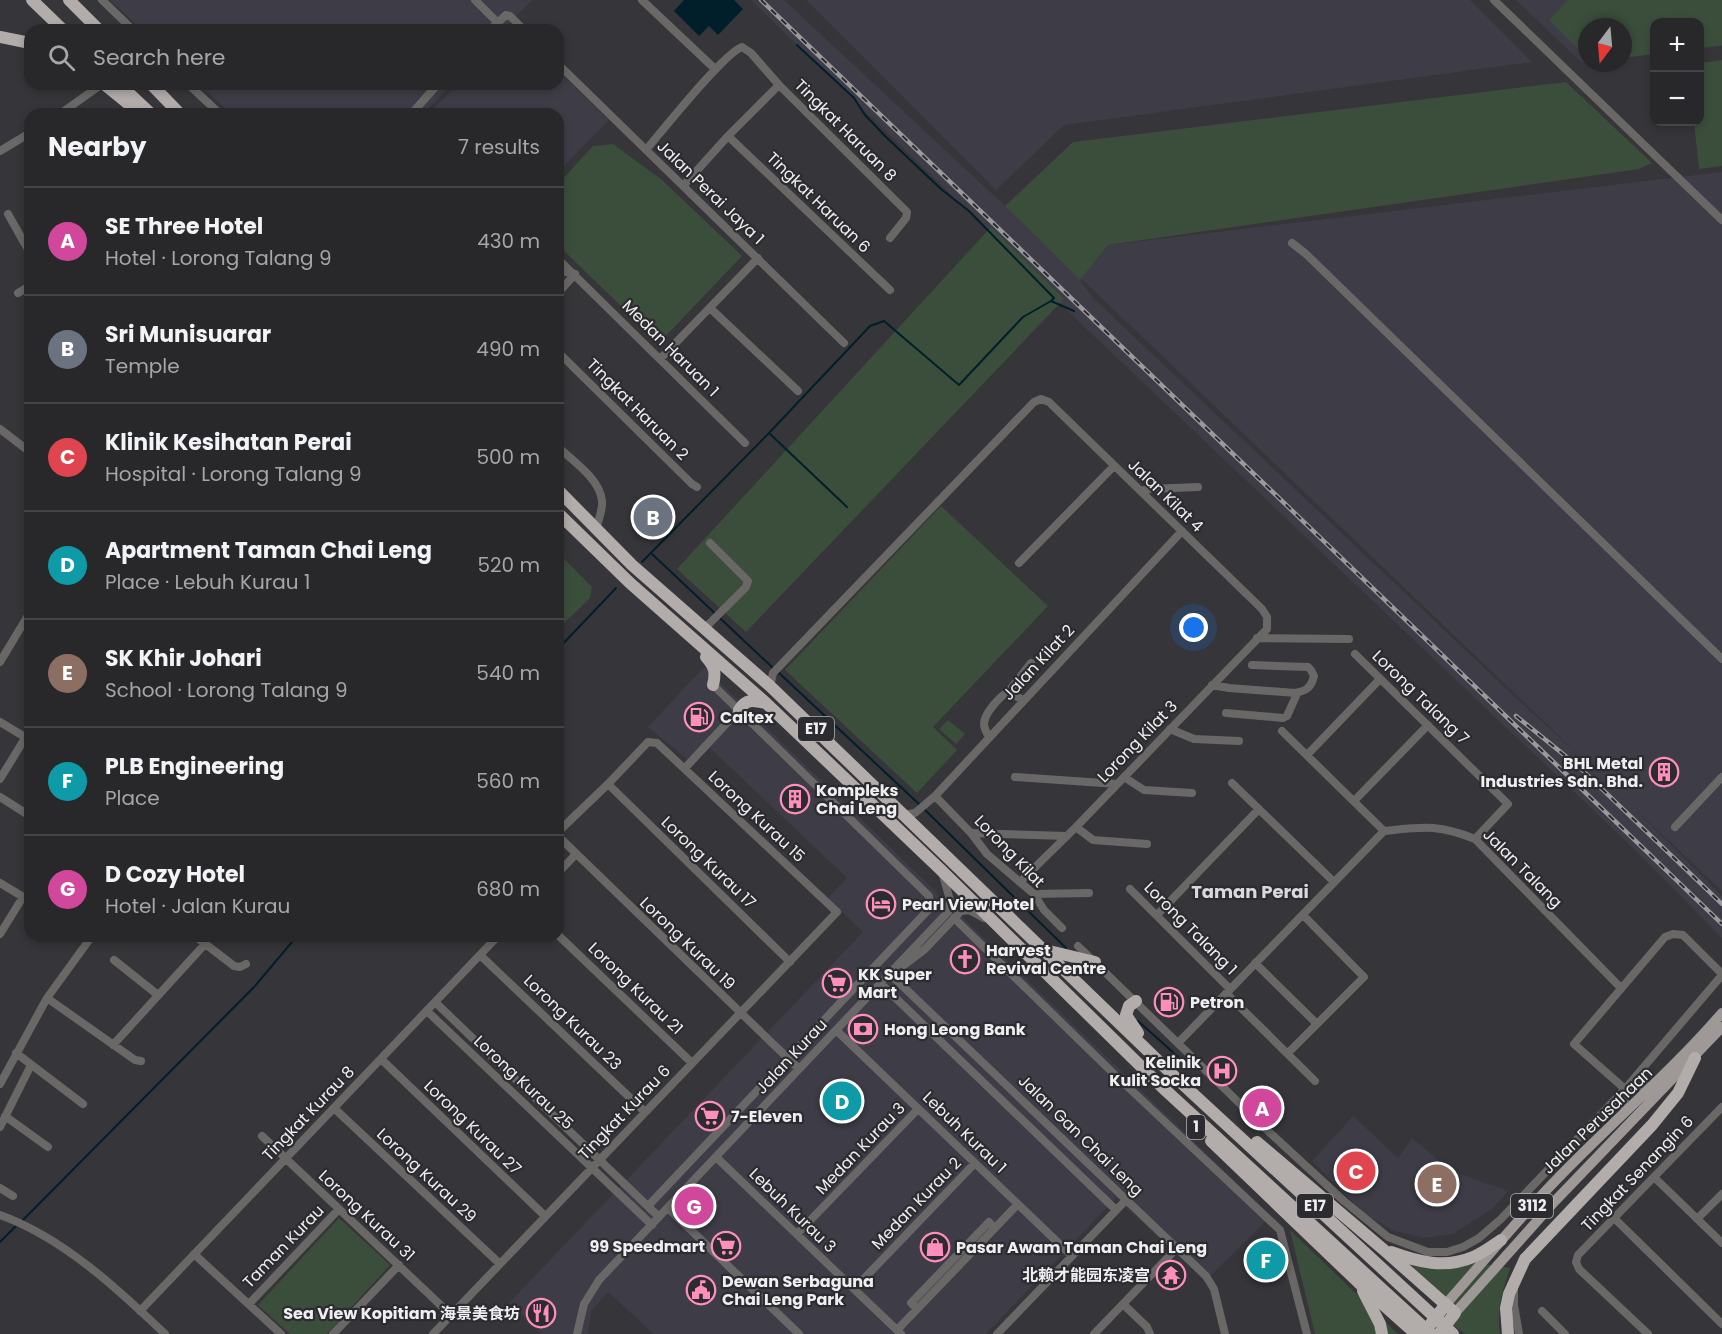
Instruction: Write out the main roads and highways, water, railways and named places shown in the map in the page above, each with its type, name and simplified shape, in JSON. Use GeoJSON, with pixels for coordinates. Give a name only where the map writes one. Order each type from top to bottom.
{"type":"FeatureCollection","features":[{"type":"Feature","properties":{"kind":"highway"},"geometry":{"type":"LineString","coordinates":[[32,0],[57,24]]}},
{"type":"Feature","properties":{"kind":"highway"},"geometry":{"type":"LineString","coordinates":[[72,2],[93,24]]}},
{"type":"Feature","properties":{"kind":"highway"},"geometry":{"type":"LineString","coordinates":[[0,37],[24,42]]}},
{"type":"Feature","properties":{"kind":"highway"},"geometry":{"type":"LineString","coordinates":[[111,90],[133,108]]}},
{"type":"Feature","properties":{"kind":"highway"},"geometry":{"type":"LineString","coordinates":[[125,90],[145,108]]}},
{"type":"Feature","properties":{"kind":"highway"},"geometry":{"type":"LineString","coordinates":[[157,90],[174,108]]}},
{"type":"Feature","properties":{"kind":"highway","name":"E17"},"geometry":{"type":"LineString","coordinates":[[564,496],[632,565],[755,673],[775,674],[916,813],[1045,950],[1176,1078],[1453,1334]]}},
{"type":"Feature","properties":{"kind":"highway","name":"E17"},"geometry":{"type":"LineString","coordinates":[[564,519],[625,578],[766,703],[941,870],[1162,1087],[1431,1334]]}},
{"type":"Feature","properties":{"kind":"highway"},"geometry":{"type":"LineString","coordinates":[[687,633],[714,666],[716,673],[713,685]]}},
{"type":"Feature","properties":{"kind":"highway"},"geometry":{"type":"LineString","coordinates":[[739,711],[748,701],[766,703]]}},
{"type":"Feature","properties":{"kind":"highway"},"geometry":{"type":"LineString","coordinates":[[1045,950],[1095,962]]}},
{"type":"Feature","properties":{"kind":"highway"},"geometry":{"type":"LineString","coordinates":[[1136,1001],[1129,1006],[1126,1015],[1151,1052]]}},
{"type":"Feature","properties":{"kind":"highway"},"geometry":{"type":"LineString","coordinates":[[1508,1334],[1506,1308],[1525,1259],[1652,1125],[1678,1093],[1698,1050]]}},
{"type":"Feature","properties":{"kind":"highway","name":"1"},"geometry":{"type":"LineString","coordinates":[[1176,1078],[1196,1090],[1266,1149],[1450,1309]]}},
{"type":"Feature","properties":{"kind":"highway","name":"1"},"geometry":{"type":"LineString","coordinates":[[1162,1087],[1178,1109],[1233,1164],[1416,1334]]}},
{"type":"Feature","properties":{"kind":"highway"},"geometry":{"type":"LineString","coordinates":[[1384,1250],[1413,1260],[1437,1264],[1474,1257],[1501,1240]]}},
{"type":"Feature","properties":{"kind":"highway"},"geometry":{"type":"LineString","coordinates":[[1359,1283],[1380,1324],[1382,1334]]}},
{"type":"Feature","properties":{"kind":"highway"},"geometry":{"type":"LineString","coordinates":[[1423,1334],[1450,1309]]}},
{"type":"Feature","properties":{"kind":"highway"},"geometry":{"type":"LineString","coordinates":[[1439,1334],[1450,1309]]}},
{"type":"Feature","properties":{"kind":"main road","name":"Jalan Perusahaan"},"geometry":{"type":"LineString","coordinates":[[1450,1309],[1513,1246],[1656,1084],[1698,1050],[1722,1013]]}},
{"type":"Feature","properties":{"kind":"main road","name":"Jalan Perusahaan"},"geometry":{"type":"LineString","coordinates":[[1450,1309],[1501,1240],[1558,1178],[1628,1118],[1722,1027]]}},
{"type":"Feature","properties":{"kind":"water"},"geometry":{"type":"Polygon","coordinates":[[[684,0],[734,0],[743,9],[718,35],[709,26],[699,36],[674,11],[684,0]]]}},
{"type":"Feature","properties":{"kind":"waterway"},"geometry":{"type":"LineString","coordinates":[[797,45],[854,98],[865,115],[886,137],[941,189],[969,211],[1054,298],[1051,301]]}},
{"type":"Feature","properties":{"kind":"waterway"},"geometry":{"type":"LineString","coordinates":[[642,562],[870,326],[884,321],[959,385],[1023,317],[1051,301],[1074,311]]}},
{"type":"Feature","properties":{"kind":"waterway"},"geometry":{"type":"LineString","coordinates":[[769,433],[847,507]]}},
{"type":"Feature","properties":{"kind":"waterway"},"geometry":{"type":"LineString","coordinates":[[651,553],[773,668]]}},
{"type":"Feature","properties":{"kind":"waterway"},"geometry":{"type":"LineString","coordinates":[[564,643],[616,588]]}},
{"type":"Feature","properties":{"kind":"waterway"},"geometry":{"type":"LineString","coordinates":[[778,672],[920,805]]}},
{"type":"Feature","properties":{"kind":"waterway"},"geometry":{"type":"LineString","coordinates":[[924,809],[1066,948]]}},
{"type":"Feature","properties":{"kind":"waterway"},"geometry":{"type":"LineString","coordinates":[[22,1221],[255,986],[292,942]]}},
{"type":"Feature","properties":{"kind":"waterway"},"geometry":{"type":"LineString","coordinates":[[1138,1021],[1186,1064]]}},
{"type":"Feature","properties":{"kind":"waterway"},"geometry":{"type":"LineString","coordinates":[[0,1242],[17,1225]]}},
{"type":"Feature","properties":{"kind":"railway"},"geometry":{"type":"LineString","coordinates":[[761,0],[1722,924]]}},
{"type":"Feature","properties":{"kind":"railway"},"geometry":{"type":"LineString","coordinates":[[1516,716],[1579,767],[1722,904]]}},
{"type":"Feature","properties":{"kind":"place","name":"Sri Munisuarar"},"geometry":{"type":"Point","coordinates":[653,517]}},
{"type":"Feature","properties":{"kind":"place","name":"Caltex"},"geometry":{"type":"Point","coordinates":[699,717]}},
{"type":"Feature","properties":{"kind":"place","name":"BHL Metal Industries Sdn. Bhd."},"geometry":{"type":"Point","coordinates":[1664,772]}},
{"type":"Feature","properties":{"kind":"place","name":"Kompleks Chai Leng"},"geometry":{"type":"Point","coordinates":[795,799]}},
{"type":"Feature","properties":{"kind":"place","name":"Pearl View Hotel"},"geometry":{"type":"Point","coordinates":[881,904]}},
{"type":"Feature","properties":{"kind":"place","name":"Harvest Revival Centre"},"geometry":{"type":"Point","coordinates":[965,959]}},
{"type":"Feature","properties":{"kind":"place","name":"KK Super Mart"},"geometry":{"type":"Point","coordinates":[837,983]}},
{"type":"Feature","properties":{"kind":"place","name":"Petron"},"geometry":{"type":"Point","coordinates":[1169,1002]}},
{"type":"Feature","properties":{"kind":"place","name":"Hong Leong Bank"},"geometry":{"type":"Point","coordinates":[863,1029]}},
{"type":"Feature","properties":{"kind":"place","name":"Kelinik Kulit Socka"},"geometry":{"type":"Point","coordinates":[1222,1071]}},
{"type":"Feature","properties":{"kind":"place","name":"Apartment Taman Chai Leng"},"geometry":{"type":"Point","coordinates":[842,1101]}},
{"type":"Feature","properties":{"kind":"place","name":"SE Three Hotel"},"geometry":{"type":"Point","coordinates":[1262,1108]}},
{"type":"Feature","properties":{"kind":"place","name":"7-Eleven"},"geometry":{"type":"Point","coordinates":[710,1116]}},
{"type":"Feature","properties":{"kind":"place","name":"Klinik Kesihatan Perai"},"geometry":{"type":"Point","coordinates":[1356,1171]}},
{"type":"Feature","properties":{"kind":"place","name":"SK Khir Johari"},"geometry":{"type":"Point","coordinates":[1437,1184]}},
{"type":"Feature","properties":{"kind":"place","name":"D Cozy Hotel"},"geometry":{"type":"Point","coordinates":[694,1206]}},
{"type":"Feature","properties":{"kind":"place","name":"99 Speedmart"},"geometry":{"type":"Point","coordinates":[726,1246]}},
{"type":"Feature","properties":{"kind":"place","name":"Pasar Awam Taman Chai Leng"},"geometry":{"type":"Point","coordinates":[935,1247]}},
{"type":"Feature","properties":{"kind":"place","name":"PLB Engineering"},"geometry":{"type":"Point","coordinates":[1266,1260]}},
{"type":"Feature","properties":{"kind":"place","name":"北赖才能园东凌宫"},"geometry":{"type":"Point","coordinates":[1171,1275]}},
{"type":"Feature","properties":{"kind":"place","name":"Dewan Serbaguna Chai Leng Park"},"geometry":{"type":"Point","coordinates":[701,1290]}},
{"type":"Feature","properties":{"kind":"place","name":"Sea View Kopitiam 海景美食坊"},"geometry":{"type":"Point","coordinates":[541,1313]}},
{"type":"Feature","properties":{"kind":"district","name":"Taman Perai"},"geometry":{"type":"Point","coordinates":[1250,892]}}]}
